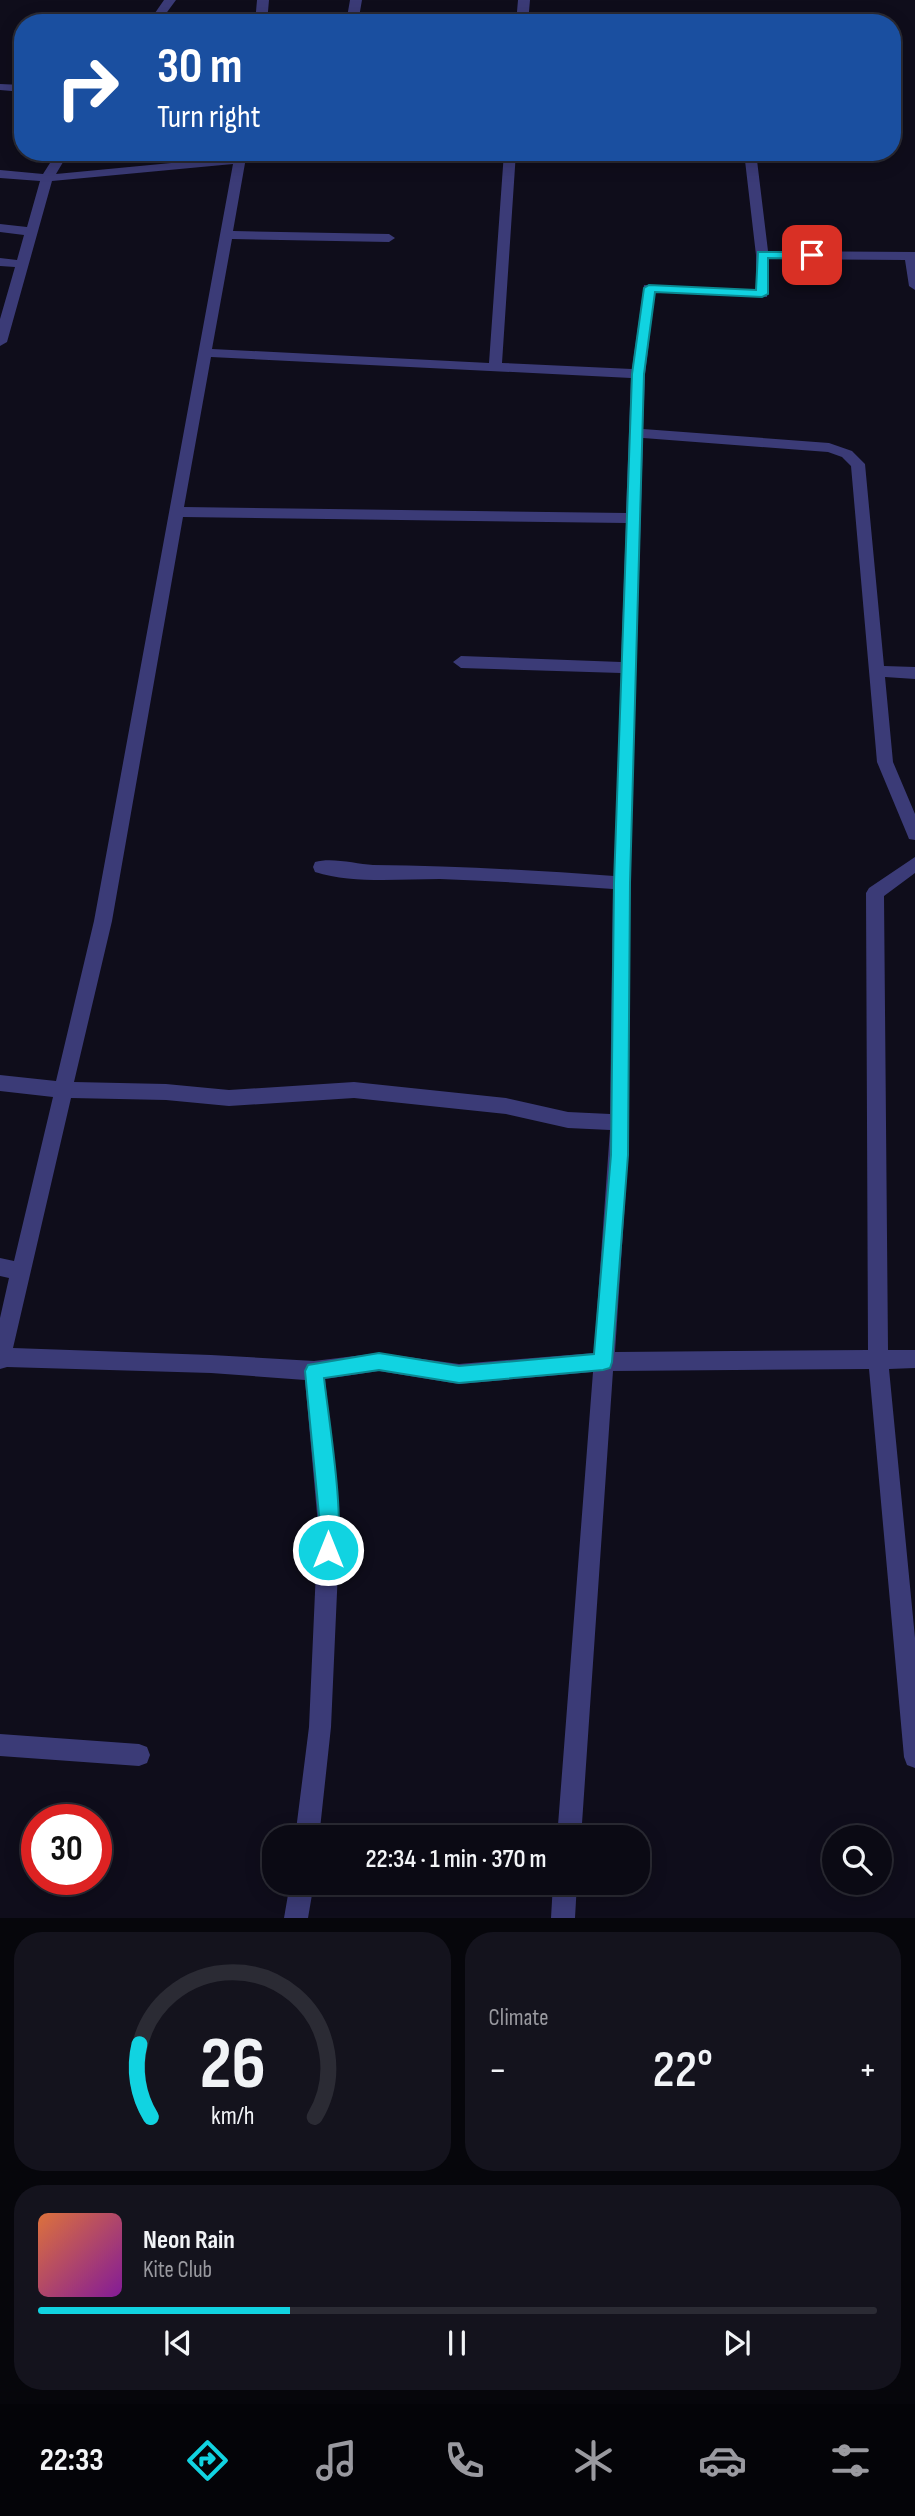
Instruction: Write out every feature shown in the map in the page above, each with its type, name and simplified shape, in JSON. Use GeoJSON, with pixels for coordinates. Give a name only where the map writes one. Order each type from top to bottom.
{"type":"FeatureCollection","features":[{"type":"Feature","properties":{"kind":"street"},"geometry":{"type":"LineString","coordinates":[[0,342],[47,178],[57,161]]}},
{"type":"Feature","properties":{"kind":"street"},"geometry":{"type":"LineString","coordinates":[[0,174],[47,178],[196,161]]}},
{"type":"Feature","properties":{"kind":"street"},"geometry":{"type":"LineString","coordinates":[[239,161],[103,921],[0,1359],[211,1364],[314,1371],[379,1362],[459,1374],[603,1362],[915,1359]]}},
{"type":"Feature","properties":{"kind":"street"},"geometry":{"type":"LineString","coordinates":[[495,367],[509,161]]}},
{"type":"Feature","properties":{"kind":"street"},"geometry":{"type":"LineString","coordinates":[[570,1825],[619,1155],[622,883],[638,374],[649,288],[762,294],[762,255],[751,161]]}},
{"type":"Feature","properties":{"kind":"street"},"geometry":{"type":"LineString","coordinates":[[0,228],[33,232]]}},
{"type":"Feature","properties":{"kind":"street"},"geometry":{"type":"LineString","coordinates":[[226,236],[389,238]]}},
{"type":"Feature","properties":{"kind":"street"},"geometry":{"type":"LineString","coordinates":[[762,255],[913,256],[915,286]]}},
{"type":"Feature","properties":{"kind":"street"},"geometry":{"type":"LineString","coordinates":[[0,262],[24,264]]}},
{"type":"Feature","properties":{"kind":"street"},"geometry":{"type":"LineString","coordinates":[[205,353],[638,374]]}},
{"type":"Feature","properties":{"kind":"street"},"geometry":{"type":"LineString","coordinates":[[636,433],[830,448],[847,454],[858,464],[885,762],[915,834]]}},
{"type":"Feature","properties":{"kind":"street"},"geometry":{"type":"LineString","coordinates":[[176,512],[633,518]]}},
{"type":"Feature","properties":{"kind":"street"},"geometry":{"type":"LineString","coordinates":[[461,662],[628,668]]}},
{"type":"Feature","properties":{"kind":"street"},"geometry":{"type":"LineString","coordinates":[[878,670],[915,673]]}},
{"type":"Feature","properties":{"kind":"street"},"geometry":{"type":"LineString","coordinates":[[915,864],[875,893],[878,1359],[915,1757]]}},
{"type":"Feature","properties":{"kind":"street"},"geometry":{"type":"LineString","coordinates":[[321,867],[358,871],[497,874],[622,883]]}},
{"type":"Feature","properties":{"kind":"street"},"geometry":{"type":"LineString","coordinates":[[0,1083],[63,1090],[166,1092],[229,1098],[355,1090],[506,1106],[568,1120],[619,1123]]}},
{"type":"Feature","properties":{"kind":"street"},"geometry":{"type":"LineString","coordinates":[[0,1267],[21,1270]]}},
{"type":"Feature","properties":{"kind":"street"},"geometry":{"type":"LineString","coordinates":[[309,1825],[320,1727],[329,1525],[314,1371]]}},
{"type":"Feature","properties":{"kind":"street"},"geometry":{"type":"LineString","coordinates":[[0,1745],[139,1755]]}},
{"type":"Feature","properties":{"kind":"street"},"geometry":{"type":"LineString","coordinates":[[296,1917],[300,1895]]}},
{"type":"Feature","properties":{"kind":"street"},"geometry":{"type":"LineString","coordinates":[[563,1917],[564,1895]]}},
{"type":"Feature","properties":{"kind":"route"},"geometry":{"type":"LineString","coordinates":[[328,1550],[329,1525],[314,1371],[379,1362],[459,1374],[517,1367],[603,1362],[619,1155],[622,883],[638,374],[649,288],[762,294],[762,255],[812,255]]}}]}
